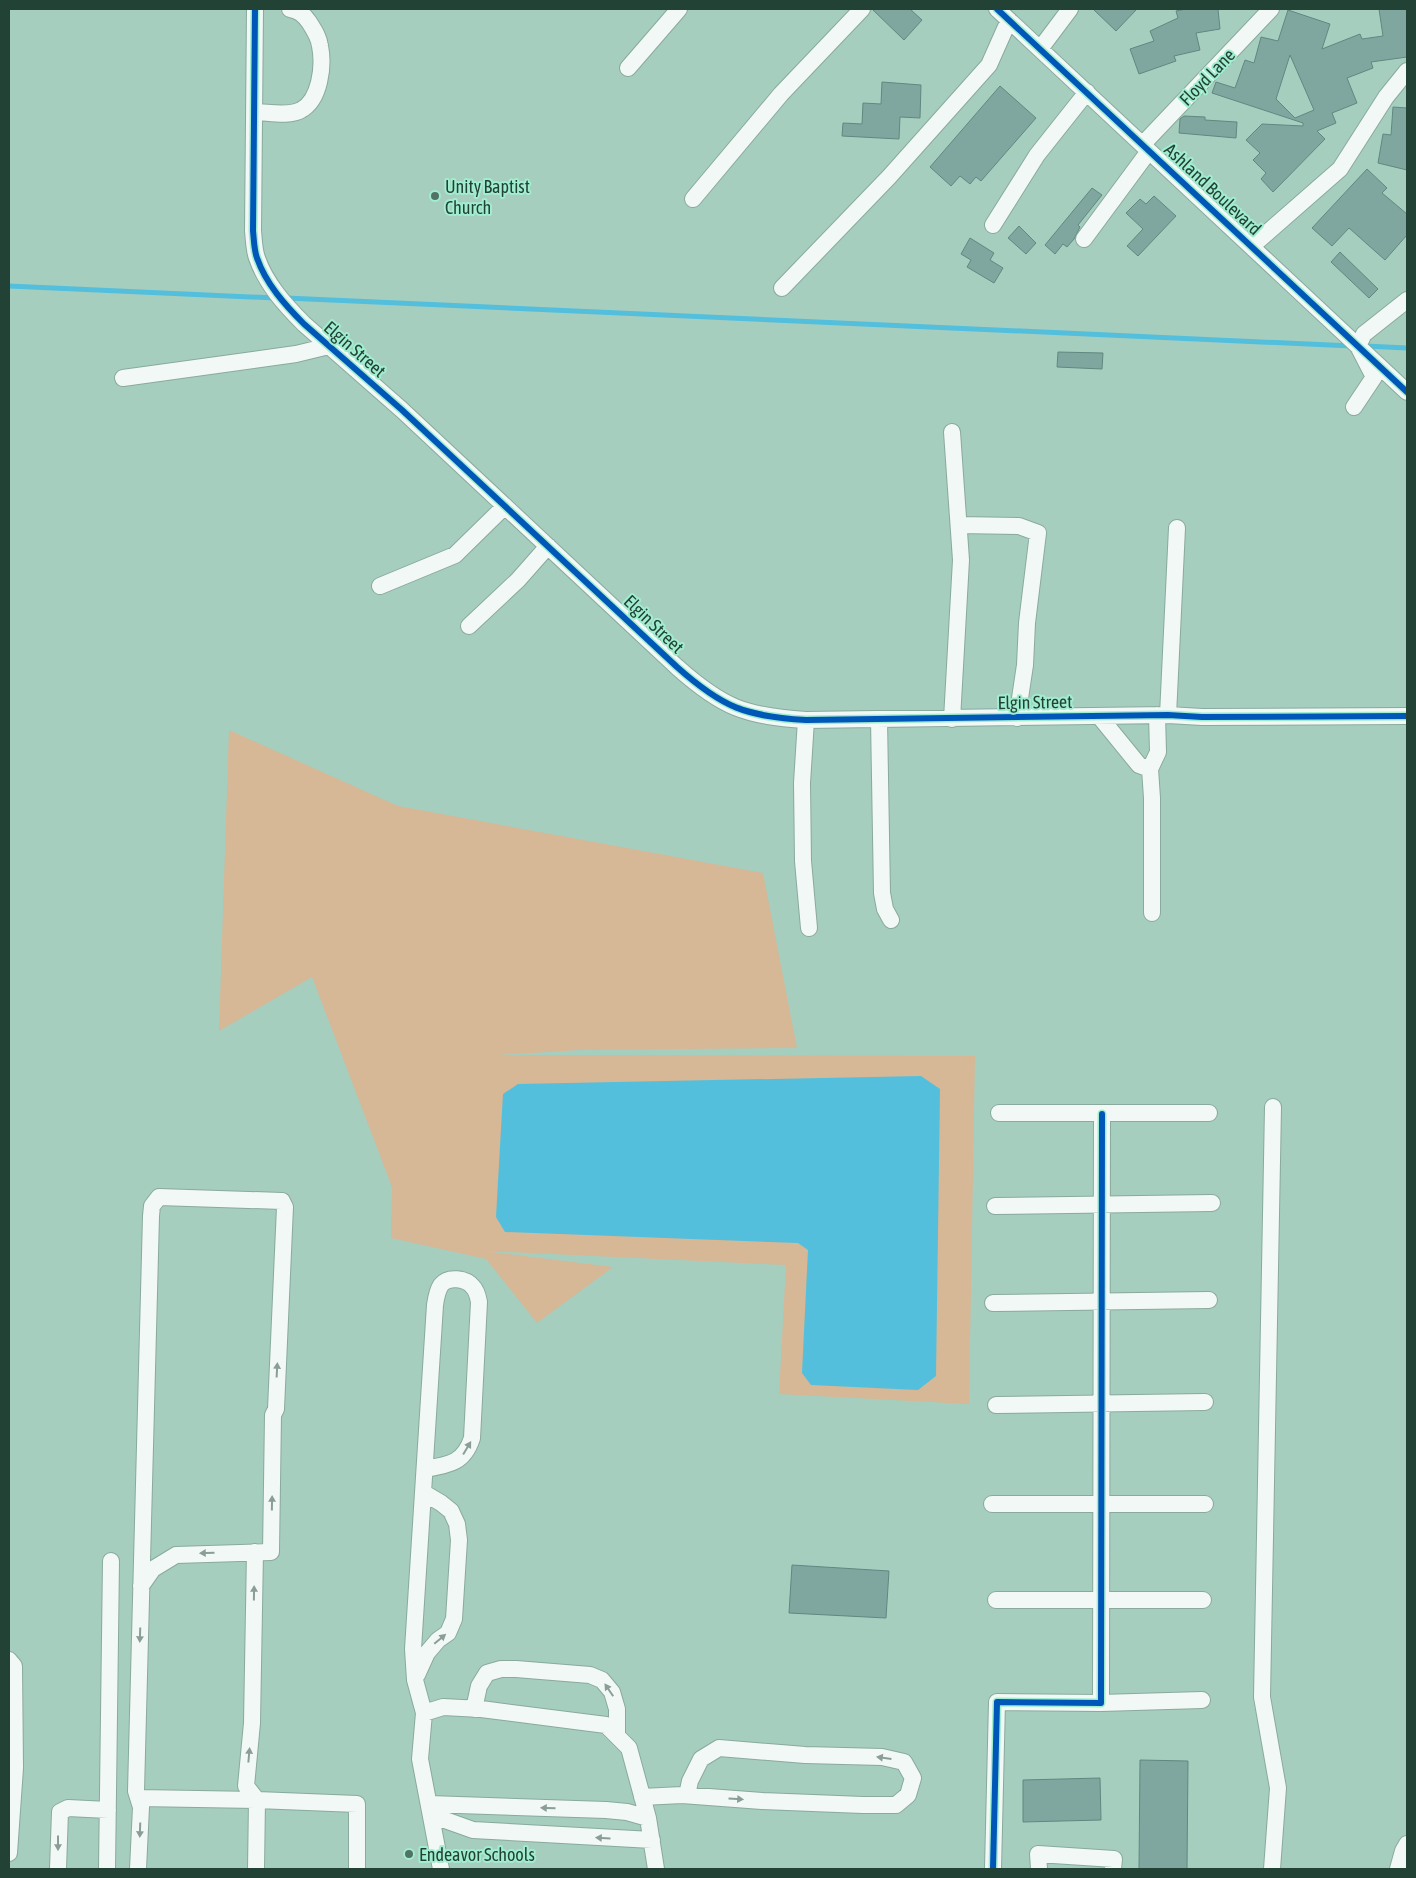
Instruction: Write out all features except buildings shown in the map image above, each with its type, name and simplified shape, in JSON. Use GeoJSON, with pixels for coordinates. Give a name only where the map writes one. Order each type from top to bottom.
{"type":"FeatureCollection","features":[{"type":"Feature","properties":{"kind":"street","name":"Elgin Street"},"geometry":{"type":"LineString","coordinates":[[255,9],[253,231],[256,256],[266,280],[289,309],[402,410],[691,679],[720,701],[743,711],[769,717],[806,720],[1162,715],[1202,717],[1407,716]]}},
{"type":"Feature","properties":{"kind":"street"},"geometry":{"type":"LineString","coordinates":[[254,112],[294,113],[307,106],[315,95],[322,63],[321,47],[316,34],[306,19],[295,9],[290,9]]}},
{"type":"Feature","properties":{"kind":"street"},"geometry":{"type":"LineString","coordinates":[[628,68],[679,9]]}},
{"type":"Feature","properties":{"kind":"street"},"geometry":{"type":"LineString","coordinates":[[693,199],[781,94],[862,9]]}},
{"type":"Feature","properties":{"kind":"street","name":"Ashland Boulevard"},"geometry":{"type":"LineString","coordinates":[[997,9],[1407,392]]}},
{"type":"Feature","properties":{"kind":"street"},"geometry":{"type":"LineString","coordinates":[[1040,49],[1070,9]]}},
{"type":"Feature","properties":{"kind":"street","name":"Floyd Lane"},"geometry":{"type":"LineString","coordinates":[[1084,239],[1146,148],[1271,9]]}},
{"type":"Feature","properties":{"kind":"street"},"geometry":{"type":"LineString","coordinates":[[782,288],[889,177],[988,65],[1010,20]]}},
{"type":"Feature","properties":{"kind":"street"},"geometry":{"type":"LineString","coordinates":[[1252,246],[1340,168],[1386,97],[1407,71]]}},
{"type":"Feature","properties":{"kind":"street"},"geometry":{"type":"LineString","coordinates":[[993,225],[1038,155],[1087,92]]}},
{"type":"Feature","properties":{"kind":"street"},"geometry":{"type":"LineString","coordinates":[[1354,407],[1374,377],[1358,346],[1364,334],[1407,300]]}},
{"type":"Feature","properties":{"kind":"street"},"geometry":{"type":"LineString","coordinates":[[123,378],[296,354],[329,346]]}},
{"type":"Feature","properties":{"kind":"street"},"geometry":{"type":"LineString","coordinates":[[952,432],[961,560],[952,719]]}},
{"type":"Feature","properties":{"kind":"street"},"geometry":{"type":"LineString","coordinates":[[380,586],[455,555],[505,506]]}},
{"type":"Feature","properties":{"kind":"street"},"geometry":{"type":"LineString","coordinates":[[959,525],[1019,526],[1038,532],[1027,623],[1025,665],[1017,718]]}},
{"type":"Feature","properties":{"kind":"street"},"geometry":{"type":"LineString","coordinates":[[1152,913],[1152,798],[1150,769],[1158,752],[1162,715],[1176,528]]}},
{"type":"Feature","properties":{"kind":"street"},"geometry":{"type":"LineString","coordinates":[[469,626],[518,580],[548,546]]}},
{"type":"Feature","properties":{"kind":"street"},"geometry":{"type":"LineString","coordinates":[[1099,716],[1139,765],[1150,769]]}},
{"type":"Feature","properties":{"kind":"street"},"geometry":{"type":"LineString","coordinates":[[879,719],[882,893],[885,909],[891,920]]}},
{"type":"Feature","properties":{"kind":"street"},"geometry":{"type":"LineString","coordinates":[[806,720],[802,783],[803,861],[809,928]]}},
{"type":"Feature","properties":{"kind":"street"},"geometry":{"type":"LineString","coordinates":[[1272,1869],[1278,1788],[1262,1697],[1273,1107]]}},
{"type":"Feature","properties":{"kind":"street"},"geometry":{"type":"LineString","coordinates":[[999,1113],[1209,1113]]}},
{"type":"Feature","properties":{"kind":"street"},"geometry":{"type":"LineString","coordinates":[[1101,1703],[1102,1114]]}},
{"type":"Feature","properties":{"kind":"street"},"geometry":{"type":"LineString","coordinates":[[138,1869],[141,1807],[136,1791],[151,1216],[152,1206],[159,1197],[282,1201],[285,1207],[276,1408],[273,1415],[246,1786],[257,1800],[256,1869]]}},
{"type":"Feature","properties":{"kind":"street"},"geometry":{"type":"LineString","coordinates":[[995,1206],[1212,1203]]}},
{"type":"Feature","properties":{"kind":"street"},"geometry":{"type":"LineString","coordinates":[[425,1469],[444,1465],[459,1459],[468,1451],[472,1438],[479,1302],[473,1286],[456,1279],[447,1280],[440,1286],[435,1304],[414,1649],[415,1680],[424,1713],[420,1758],[441,1869]]}},
{"type":"Feature","properties":{"kind":"street"},"geometry":{"type":"LineString","coordinates":[[993,1302],[1209,1300]]}},
{"type":"Feature","properties":{"kind":"street"},"geometry":{"type":"LineString","coordinates":[[996,1405],[1205,1402]]}},
{"type":"Feature","properties":{"kind":"street"},"geometry":{"type":"LineString","coordinates":[[415,1680],[427,1653],[438,1640],[448,1633],[454,1619],[459,1540],[457,1524],[451,1511],[424,1493]]}},
{"type":"Feature","properties":{"kind":"street"},"geometry":{"type":"LineString","coordinates":[[992,1504],[1205,1504]]}},
{"type":"Feature","properties":{"kind":"street"},"geometry":{"type":"LineString","coordinates":[[141,1586],[153,1570],[176,1555],[263,1552]]}},
{"type":"Feature","properties":{"kind":"street"},"geometry":{"type":"LineString","coordinates":[[107,1869],[111,1561]]}},
{"type":"Feature","properties":{"kind":"street"},"geometry":{"type":"LineString","coordinates":[[996,1600],[1203,1600]]}},
{"type":"Feature","properties":{"kind":"street"},"geometry":{"type":"LineString","coordinates":[[9,1660],[14,1666],[16,1768],[9,1853]]}},
{"type":"Feature","properties":{"kind":"street"},"geometry":{"type":"LineString","coordinates":[[474,1709],[479,1686],[488,1673],[516,1669],[590,1675],[602,1680],[612,1692],[617,1709],[618,1736]]}},
{"type":"Feature","properties":{"kind":"street"},"geometry":{"type":"LineString","coordinates":[[993,1869],[997,1702],[1101,1703],[1202,1700]]}},
{"type":"Feature","properties":{"kind":"street"},"geometry":{"type":"LineString","coordinates":[[424,1713],[443,1707],[474,1709],[606,1726],[629,1748],[648,1818],[656,1869]]}},
{"type":"Feature","properties":{"kind":"street"},"geometry":{"type":"LineString","coordinates":[[642,1797],[687,1795],[771,1801],[896,1805],[908,1795],[913,1778],[904,1762],[882,1758],[805,1755],[719,1748],[701,1759],[690,1781],[687,1795]]}},
{"type":"Feature","properties":{"kind":"street"},"geometry":{"type":"LineString","coordinates":[[139,1798],[357,1804],[357,1869]]}},
{"type":"Feature","properties":{"kind":"street"},"geometry":{"type":"LineString","coordinates":[[58,1869],[59,1817],[62,1810],[68,1808],[108,1810]]}},
{"type":"Feature","properties":{"kind":"street"},"geometry":{"type":"LineString","coordinates":[[430,1809],[606,1810],[627,1812],[648,1818]]}},
{"type":"Feature","properties":{"kind":"street"},"geometry":{"type":"LineString","coordinates":[[430,1809],[474,1830],[652,1840]]}},
{"type":"Feature","properties":{"kind":"street"},"geometry":{"type":"LineString","coordinates":[[1398,1869],[1407,1844]]}},
{"type":"Feature","properties":{"kind":"street"},"geometry":{"type":"LineString","coordinates":[[1039,1869],[1038,1854],[1114,1859],[1114,1869]]}},
{"type":"Feature","properties":{"kind":"shaded area"},"geometry":{"type":"Polygon","coordinates":[[[229,730],[398,806],[763,873],[797,1048],[580,1050],[498,1055],[975,1056],[969,1404],[779,1394],[786,1265],[485,1251],[613,1267],[537,1323],[486,1259],[391,1238],[392,1187],[312,977],[219,1031],[229,730]]]}},
{"type":"Feature","properties":{"kind":"water"},"geometry":{"type":"Polygon","coordinates":[[[921,1076],[940,1089],[936,1376],[918,1390],[811,1385],[802,1373],[808,1250],[798,1243],[505,1232],[496,1217],[503,1094],[518,1084],[921,1076]]]}},
{"type":"Feature","properties":{"kind":"waterway"},"geometry":{"type":"LineString","coordinates":[[9,286],[275,298]]}},
{"type":"Feature","properties":{"kind":"waterway"},"geometry":{"type":"LineString","coordinates":[[286,298],[1352,346]]}},
{"type":"Feature","properties":{"kind":"waterway"},"geometry":{"type":"LineString","coordinates":[[1365,346],[1407,348]]}},
{"type":"Feature","properties":{"kind":"cycle path"},"geometry":{"type":"LineString","coordinates":[[255,9],[253,231],[257,258],[265,277],[283,302],[304,324],[402,410],[677,667],[693,681],[722,701],[767,716],[806,720],[1168,715],[1202,717],[1407,716]]}},
{"type":"Feature","properties":{"kind":"cycle path"},"geometry":{"type":"LineString","coordinates":[[997,9],[1407,392]]}},
{"type":"Feature","properties":{"kind":"cycle path"},"geometry":{"type":"LineString","coordinates":[[993,1869],[997,1702],[1101,1703],[1102,1114]]}},
{"type":"Feature","properties":{"kind":"place","name":"Unity Baptist Church"},"geometry":{"type":"Point","coordinates":[435,196]}},
{"type":"Feature","properties":{"kind":"place","name":"Endeavor Schools"},"geometry":{"type":"Point","coordinates":[409,1854]}}]}
